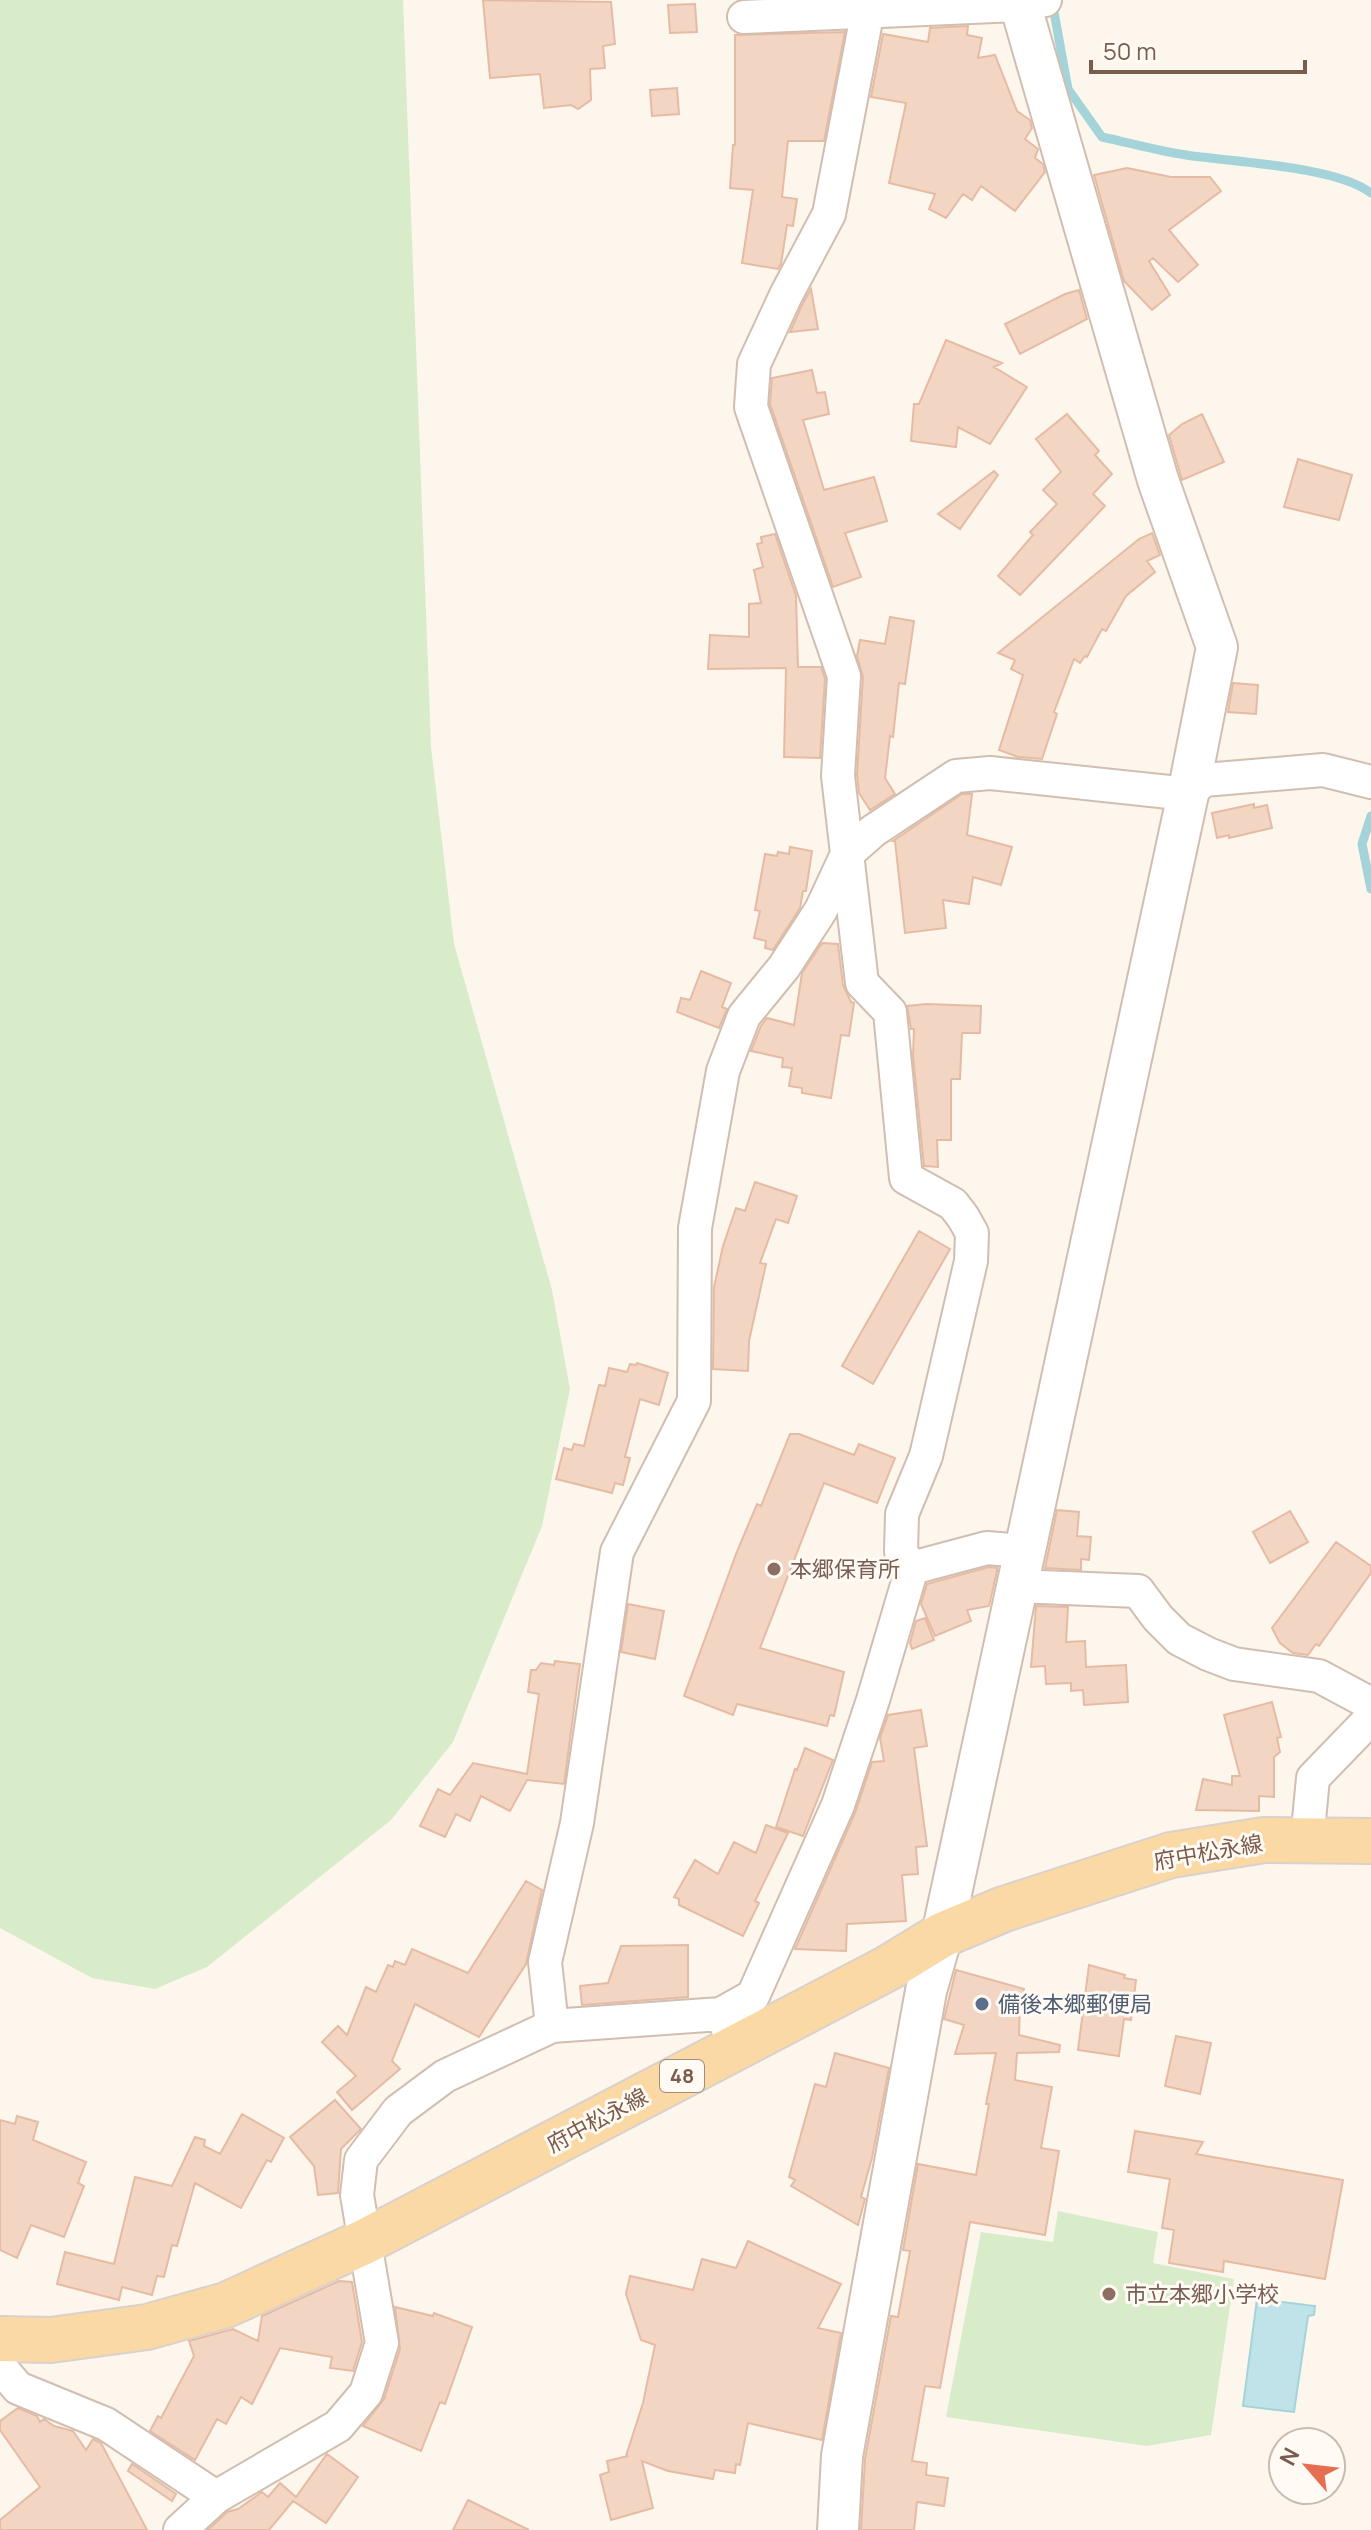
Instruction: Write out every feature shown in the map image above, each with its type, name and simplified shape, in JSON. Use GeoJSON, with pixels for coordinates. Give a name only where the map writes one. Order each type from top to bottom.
{"type":"FeatureCollection","features":[{"type":"Feature","properties":{"kind":"main road","name":"府中松永線"},"geometry":{"type":"LineString","coordinates":[[0,2339],[51,2340],[147,2327],[226,2305],[364,2242],[728,2031],[888,1968],[942,1935],[1004,1909],[1171,1855],[1264,1840],[1371,1841]]}},
{"type":"Feature","properties":{"kind":"street"},"geometry":{"type":"LineString","coordinates":[[744,17],[867,5],[1028,2],[1158,480],[1217,647],[942,1935],[926,1991],[842,2456],[838,2530]]}},
{"type":"Feature","properties":{"kind":"street"},"geometry":{"type":"LineString","coordinates":[[867,5],[829,214],[754,364],[751,407],[844,676],[838,776],[862,983],[890,1012],[906,1178],[953,1204],[972,1233],[971,1261],[926,1456],[902,1514],[901,1552],[912,1568]]}},
{"type":"Feature","properties":{"kind":"street"},"geometry":{"type":"LineString","coordinates":[[552,2026],[545,1962],[577,1823],[617,1552],[694,1401],[695,1228],[723,1071],[744,1016],[784,967],[814,922],[847,854],[873,831],[956,776],[990,773],[1188,794],[1204,780],[1323,770],[1371,782]]}},
{"type":"Feature","properties":{"kind":"street"},"geometry":{"type":"LineString","coordinates":[[912,1568],[987,1548],[1019,1569],[1138,1591],[1179,1639],[1208,1654],[1234,1664],[1319,1676],[1371,1704]]}},
{"type":"Feature","properties":{"kind":"street"},"geometry":{"type":"LineString","coordinates":[[180,2530],[216,2497],[338,2426],[366,2393],[382,2343],[357,2195],[361,2160],[398,2111],[445,2076],[552,2026],[728,2031],[753,1996],[838,1805],[912,1568]]}},
{"type":"Feature","properties":{"kind":"street"},"geometry":{"type":"LineString","coordinates":[[1307,1841],[1313,1778],[1371,1718]]}},
{"type":"Feature","properties":{"kind":"street"},"geometry":{"type":"LineString","coordinates":[[6,2389],[106,2424],[216,2497]]}},
{"type":"Feature","properties":{"kind":"green space"},"geometry":{"type":"Polygon","coordinates":[[[0,0],[403,0],[431,747],[454,944],[552,1290],[570,1389],[542,1526],[453,1742],[391,1820],[207,1967],[155,1989],[92,1978],[0,1928],[0,0]]]}},
{"type":"Feature","properties":{"kind":"green space"},"geometry":{"type":"Polygon","coordinates":[[[1058,2211],[1158,2232],[1153,2263],[1234,2279],[1211,2435],[1147,2446],[946,2417],[981,2232],[1053,2242],[1058,2211]]]}},
{"type":"Feature","properties":{"kind":"water"},"geometry":{"type":"Polygon","coordinates":[[[1257,2299],[1315,2306],[1314,2315],[1308,2316],[1294,2412],[1243,2406],[1257,2299]]]}},
{"type":"Feature","properties":{"kind":"building"},"geometry":{"type":"Polygon","coordinates":[[[483,0],[611,2],[615,44],[603,46],[605,68],[590,69],[591,100],[578,109],[571,105],[544,108],[540,74],[490,78],[483,0]]]}},
{"type":"Feature","properties":{"kind":"building"},"geometry":{"type":"Polygon","coordinates":[[[695,4],[697,32],[670,33],[668,5],[695,4]]]}},
{"type":"Feature","properties":{"kind":"building"},"geometry":{"type":"Polygon","coordinates":[[[968,26],[967,35],[982,38],[978,58],[995,55],[1017,111],[1030,120],[1032,128],[1025,139],[1038,149],[1035,158],[1043,164],[1045,172],[1015,211],[981,186],[972,200],[963,194],[946,218],[929,209],[935,194],[889,183],[906,103],[871,97],[883,34],[928,42],[930,28],[968,26]]]}},
{"type":"Feature","properties":{"kind":"building"},"geometry":{"type":"Polygon","coordinates":[[[845,32],[824,141],[788,141],[782,197],[797,199],[793,226],[787,225],[781,264],[778,269],[742,263],[753,190],[730,188],[735,145],[735,35],[845,32]]]}},
{"type":"Feature","properties":{"kind":"building"},"geometry":{"type":"Polygon","coordinates":[[[677,88],[679,114],[652,116],[650,90],[677,88]]]}},
{"type":"Feature","properties":{"kind":"building"},"geometry":{"type":"Polygon","coordinates":[[[1127,168],[1171,177],[1210,177],[1221,191],[1169,230],[1198,265],[1178,282],[1153,258],[1149,261],[1170,295],[1152,310],[1124,281],[1094,175],[1127,168]]]}},
{"type":"Feature","properties":{"kind":"building"},"geometry":{"type":"Polygon","coordinates":[[[811,289],[818,329],[790,332],[803,303],[811,289]]]}},
{"type":"Feature","properties":{"kind":"building"},"geometry":{"type":"Polygon","coordinates":[[[1079,290],[1087,319],[1020,354],[1005,324],[1079,290]]]}},
{"type":"Feature","properties":{"kind":"building"},"geometry":{"type":"Polygon","coordinates":[[[946,340],[1002,363],[994,367],[1027,387],[990,444],[958,427],[956,447],[911,441],[914,404],[919,404],[946,340]]]}},
{"type":"Feature","properties":{"kind":"building"},"geometry":{"type":"Polygon","coordinates":[[[812,370],[817,393],[825,392],[829,414],[803,420],[824,490],[874,477],[887,521],[845,533],[861,577],[833,587],[770,404],[772,378],[812,370]]]}},
{"type":"Feature","properties":{"kind":"building"},"geometry":{"type":"Polygon","coordinates":[[[1067,414],[1099,451],[1095,455],[1112,474],[1093,494],[1105,506],[1020,595],[998,576],[1033,535],[1030,532],[1057,504],[1043,490],[1061,472],[1036,439],[1067,414]]]}},
{"type":"Feature","properties":{"kind":"building"},"geometry":{"type":"Polygon","coordinates":[[[1202,414],[1224,462],[1182,480],[1169,435],[1202,414]]]}},
{"type":"Feature","properties":{"kind":"building"},"geometry":{"type":"Polygon","coordinates":[[[1298,459],[1352,475],[1339,520],[1284,507],[1298,459]]]}},
{"type":"Feature","properties":{"kind":"building"},"geometry":{"type":"Polygon","coordinates":[[[994,471],[998,475],[960,529],[938,514],[994,471]]]}},
{"type":"Feature","properties":{"kind":"building"},"geometry":{"type":"Polygon","coordinates":[[[1152,533],[1160,555],[1147,561],[1155,572],[1126,596],[1106,631],[1102,629],[1087,657],[1080,663],[1074,659],[1054,712],[1057,714],[1042,759],[1018,757],[999,750],[1023,675],[1011,669],[1015,660],[998,653],[1139,539],[1152,533]]]}},
{"type":"Feature","properties":{"kind":"building"},"geometry":{"type":"Polygon","coordinates":[[[775,534],[796,596],[798,667],[821,667],[825,679],[820,758],[784,757],[786,668],[708,669],[710,635],[749,637],[749,604],[761,603],[754,570],[763,567],[757,544],[762,543],[761,537],[775,534]]]}},
{"type":"Feature","properties":{"kind":"building"},"geometry":{"type":"Polygon","coordinates":[[[890,617],[914,621],[905,684],[899,683],[885,778],[895,794],[870,810],[859,793],[857,775],[863,677],[857,656],[860,640],[885,644],[890,617]]]}},
{"type":"Feature","properties":{"kind":"building"},"geometry":{"type":"Polygon","coordinates":[[[1233,683],[1258,685],[1256,714],[1228,712],[1233,683]]]}},
{"type":"Feature","properties":{"kind":"building"},"geometry":{"type":"Polygon","coordinates":[[[962,794],[972,794],[967,835],[1012,847],[1001,885],[973,877],[969,904],[943,900],[946,928],[905,933],[893,841],[962,794]]]}},
{"type":"Feature","properties":{"kind":"building"},"geometry":{"type":"Polygon","coordinates":[[[1254,804],[1254,808],[1267,805],[1272,828],[1217,838],[1212,813],[1254,804]]]}},
{"type":"Feature","properties":{"kind":"building"},"geometry":{"type":"Polygon","coordinates":[[[790,847],[812,851],[806,891],[803,891],[800,908],[773,950],[765,948],[766,941],[754,938],[760,911],[755,910],[765,854],[789,854],[790,847]]]}},
{"type":"Feature","properties":{"kind":"building"},"geometry":{"type":"Polygon","coordinates":[[[822,943],[838,944],[843,985],[854,1003],[849,1036],[841,1035],[831,1098],[802,1093],[802,1088],[789,1086],[792,1068],[782,1067],[783,1058],[751,1051],[767,1018],[794,1025],[802,973],[822,943]]]}},
{"type":"Feature","properties":{"kind":"building"},"geometry":{"type":"Polygon","coordinates":[[[701,971],[731,983],[722,1007],[727,1009],[719,1028],[677,1012],[681,998],[690,1000],[701,971]]]}},
{"type":"Feature","properties":{"kind":"building"},"geometry":{"type":"Polygon","coordinates":[[[907,1006],[981,1006],[980,1033],[962,1033],[960,1079],[951,1079],[951,1140],[937,1140],[938,1167],[924,1166],[913,1056],[914,1029],[911,1029],[907,1006]]]}},
{"type":"Feature","properties":{"kind":"building"},"geometry":{"type":"Polygon","coordinates":[[[755,1182],[797,1196],[788,1223],[776,1219],[760,1263],[766,1264],[749,1341],[748,1371],[713,1369],[714,1287],[723,1246],[736,1208],[745,1211],[755,1182]]]}},
{"type":"Feature","properties":{"kind":"building"},"geometry":{"type":"Polygon","coordinates":[[[919,1231],[950,1249],[873,1384],[842,1366],[919,1231]]]}},
{"type":"Feature","properties":{"kind":"building"},"geometry":{"type":"Polygon","coordinates":[[[637,1363],[668,1373],[659,1405],[640,1399],[625,1457],[630,1458],[623,1485],[615,1483],[612,1493],[556,1479],[564,1448],[572,1450],[574,1444],[584,1446],[599,1385],[605,1386],[609,1368],[627,1372],[630,1364],[637,1363]]]}},
{"type":"Feature","properties":{"kind":"building"},"geometry":{"type":"Polygon","coordinates":[[[790,1434],[799,1434],[854,1455],[859,1444],[895,1458],[877,1503],[824,1483],[760,1648],[844,1672],[834,1716],[830,1715],[827,1726],[737,1704],[733,1715],[684,1696],[736,1554],[757,1504],[761,1506],[790,1434]]]}},
{"type":"Feature","properties":{"kind":"building"},"geometry":{"type":"Polygon","coordinates":[[[1057,1510],[1079,1512],[1077,1536],[1091,1537],[1089,1560],[1081,1559],[1081,1570],[1045,1568],[1057,1510]]]}},
{"type":"Feature","properties":{"kind":"building"},"geometry":{"type":"Polygon","coordinates":[[[1290,1511],[1308,1542],[1270,1563],[1253,1532],[1290,1511]]]}},
{"type":"Feature","properties":{"kind":"building"},"geometry":{"type":"Polygon","coordinates":[[[1336,1542],[1371,1566],[1371,1573],[1319,1646],[1316,1644],[1308,1655],[1293,1653],[1280,1643],[1272,1628],[1336,1542]]]}},
{"type":"Feature","properties":{"kind":"building"},"geometry":{"type":"Polygon","coordinates":[[[989,1567],[997,1568],[997,1571],[989,1606],[967,1610],[971,1621],[935,1636],[921,1604],[927,1584],[989,1567]]]}},
{"type":"Feature","properties":{"kind":"building"},"geometry":{"type":"Polygon","coordinates":[[[628,1604],[664,1611],[655,1659],[621,1652],[628,1604]]]}},
{"type":"Feature","properties":{"kind":"building"},"geometry":{"type":"Polygon","coordinates":[[[1036,1606],[1068,1607],[1066,1642],[1085,1641],[1086,1667],[1126,1665],[1128,1702],[1084,1705],[1083,1690],[1071,1691],[1071,1683],[1046,1684],[1045,1666],[1031,1667],[1036,1606]]]}},
{"type":"Feature","properties":{"kind":"building"},"geometry":{"type":"Polygon","coordinates":[[[925,1618],[934,1640],[912,1649],[910,1643],[916,1621],[925,1618]]]}},
{"type":"Feature","properties":{"kind":"building"},"geometry":{"type":"Polygon","coordinates":[[[555,1661],[580,1664],[564,1784],[527,1780],[510,1811],[481,1796],[470,1821],[456,1814],[445,1837],[420,1826],[438,1789],[450,1795],[473,1763],[527,1774],[539,1694],[528,1692],[531,1670],[536,1670],[541,1663],[554,1665],[555,1661]]]}},
{"type":"Feature","properties":{"kind":"building"},"geometry":{"type":"Polygon","coordinates":[[[1272,1702],[1281,1737],[1277,1738],[1280,1752],[1274,1757],[1274,1797],[1259,1796],[1259,1811],[1196,1810],[1203,1779],[1232,1785],[1232,1776],[1240,1776],[1224,1715],[1272,1702]]]}},
{"type":"Feature","properties":{"kind":"building"},"geometry":{"type":"Polygon","coordinates":[[[921,1710],[927,1746],[914,1748],[927,1846],[916,1847],[918,1874],[902,1875],[906,1921],[847,1924],[846,1951],[795,1949],[855,1813],[872,1762],[884,1761],[880,1738],[888,1715],[921,1710]]]}},
{"type":"Feature","properties":{"kind":"building"},"geometry":{"type":"Polygon","coordinates":[[[805,1748],[833,1760],[803,1836],[776,1827],[805,1748]]]}},
{"type":"Feature","properties":{"kind":"building"},"geometry":{"type":"Polygon","coordinates":[[[766,1825],[788,1833],[755,1901],[759,1903],[743,1936],[679,1905],[679,1899],[674,1897],[695,1860],[718,1874],[734,1842],[756,1853],[766,1825]]]}},
{"type":"Feature","properties":{"kind":"building"},"geometry":{"type":"Polygon","coordinates":[[[526,1881],[542,1890],[526,1964],[479,2037],[415,2004],[392,2061],[400,2069],[352,2110],[337,2092],[356,2076],[322,2042],[338,2026],[347,2035],[366,1987],[376,1992],[388,1965],[393,1967],[395,1961],[405,1965],[412,1949],[468,1973],[526,1881]]]}},
{"type":"Feature","properties":{"kind":"building"},"geometry":{"type":"Polygon","coordinates":[[[688,1945],[688,1997],[582,2005],[580,1986],[608,1983],[621,1946],[688,1945]]]}},
{"type":"Feature","properties":{"kind":"building"},"geometry":{"type":"Polygon","coordinates":[[[1089,1965],[1136,1980],[1131,2020],[1124,2019],[1119,2056],[1078,2050],[1089,1965]]]}},
{"type":"Feature","properties":{"kind":"building"},"geometry":{"type":"Polygon","coordinates":[[[956,1970],[1024,1989],[1019,2035],[1060,2045],[1059,2052],[1017,2053],[1015,2080],[1052,2087],[1041,2148],[1059,2151],[1045,2235],[970,2222],[940,2388],[925,2386],[912,2461],[927,2463],[926,2475],[948,2478],[944,2506],[917,2502],[914,2530],[861,2530],[865,2459],[891,2316],[898,2317],[910,2251],[903,2250],[918,2164],[976,2175],[989,2104],[986,2104],[996,2053],[955,2054],[964,2025],[944,2019],[956,1970]]]}},
{"type":"Feature","properties":{"kind":"building"},"geometry":{"type":"Polygon","coordinates":[[[1176,2036],[1211,2043],[1200,2094],[1165,2086],[1176,2036]]]}},
{"type":"Feature","properties":{"kind":"building"},"geometry":{"type":"Polygon","coordinates":[[[835,2053],[889,2068],[872,2158],[861,2197],[865,2199],[858,2225],[791,2186],[795,2180],[789,2177],[815,2084],[826,2087],[835,2053]]]}},
{"type":"Feature","properties":{"kind":"building"},"geometry":{"type":"Polygon","coordinates":[[[335,2100],[361,2129],[341,2149],[338,2193],[318,2195],[314,2166],[290,2137],[335,2100]]]}},
{"type":"Feature","properties":{"kind":"building"},"geometry":{"type":"Polygon","coordinates":[[[242,2114],[284,2138],[271,2162],[267,2160],[241,2208],[195,2183],[177,2246],[172,2245],[164,2277],[157,2276],[152,2295],[122,2287],[119,2300],[57,2284],[65,2252],[114,2264],[135,2177],[172,2186],[195,2137],[205,2140],[204,2146],[220,2154],[242,2114]]]}},
{"type":"Feature","properties":{"kind":"building"},"geometry":{"type":"Polygon","coordinates":[[[17,2116],[38,2122],[33,2140],[86,2162],[78,2183],[84,2186],[64,2237],[31,2225],[17,2258],[0,2250],[0,2120],[15,2124],[17,2116]]]}},
{"type":"Feature","properties":{"kind":"building"},"geometry":{"type":"Polygon","coordinates":[[[1135,2131],[1203,2142],[1196,2154],[1343,2180],[1325,2279],[1224,2261],[1223,2272],[1169,2263],[1174,2230],[1162,2228],[1170,2179],[1128,2172],[1135,2131]]]}},
{"type":"Feature","properties":{"kind":"building"},"geometry":{"type":"Polygon","coordinates":[[[748,2241],[841,2284],[818,2328],[841,2333],[822,2440],[748,2423],[740,2465],[736,2464],[735,2473],[715,2470],[713,2479],[668,2471],[642,2461],[653,2508],[611,2520],[600,2475],[609,2472],[607,2461],[628,2456],[655,2345],[641,2340],[626,2294],[630,2276],[693,2290],[702,2259],[736,2268],[748,2241]]]}},
{"type":"Feature","properties":{"kind":"building"},"geometry":{"type":"Polygon","coordinates":[[[339,2281],[352,2282],[362,2342],[353,2371],[330,2368],[332,2357],[280,2348],[252,2404],[241,2397],[226,2424],[217,2419],[195,2460],[150,2431],[158,2416],[161,2418],[194,2356],[189,2341],[233,2329],[258,2341],[262,2316],[339,2281]]]}},
{"type":"Feature","properties":{"kind":"building"},"geometry":{"type":"Polygon","coordinates":[[[395,2307],[433,2316],[434,2313],[472,2327],[445,2404],[440,2402],[421,2451],[363,2426],[384,2399],[400,2349],[395,2307]]]}},
{"type":"Feature","properties":{"kind":"building"},"geometry":{"type":"Polygon","coordinates":[[[18,2408],[37,2416],[40,2422],[44,2419],[54,2426],[73,2431],[86,2450],[93,2439],[101,2443],[147,2530],[0,2530],[0,2520],[40,2487],[0,2430],[0,2421],[18,2408]]]}},
{"type":"Feature","properties":{"kind":"building"},"geometry":{"type":"Polygon","coordinates":[[[327,2454],[358,2477],[326,2523],[293,2501],[269,2530],[208,2530],[227,2512],[238,2509],[262,2492],[268,2497],[280,2483],[296,2497],[327,2454]]]}},
{"type":"Feature","properties":{"kind":"building"},"geometry":{"type":"Polygon","coordinates":[[[132,2464],[176,2494],[172,2501],[128,2471],[132,2464]]]}},
{"type":"Feature","properties":{"kind":"building"},"geometry":{"type":"Polygon","coordinates":[[[468,2500],[529,2530],[453,2530],[468,2500]]]}},
{"type":"Feature","properties":{"kind":"waterway"},"geometry":{"type":"LineString","coordinates":[[1052,1],[1068,89],[1102,137],[1176,153],[1309,171],[1355,184],[1371,193]]}},
{"type":"Feature","properties":{"kind":"waterway"},"geometry":{"type":"LineString","coordinates":[[1371,816],[1362,844],[1371,889]]}},
{"type":"Feature","properties":{"kind":"place","name":"本郷保育所"},"geometry":{"type":"Point","coordinates":[774,1569]}},
{"type":"Feature","properties":{"kind":"place","name":"備後本郷郵便局"},"geometry":{"type":"Point","coordinates":[982,2004]}},
{"type":"Feature","properties":{"kind":"place","name":"市立本郷小学校"},"geometry":{"type":"Point","coordinates":[1109,2294]}}]}
